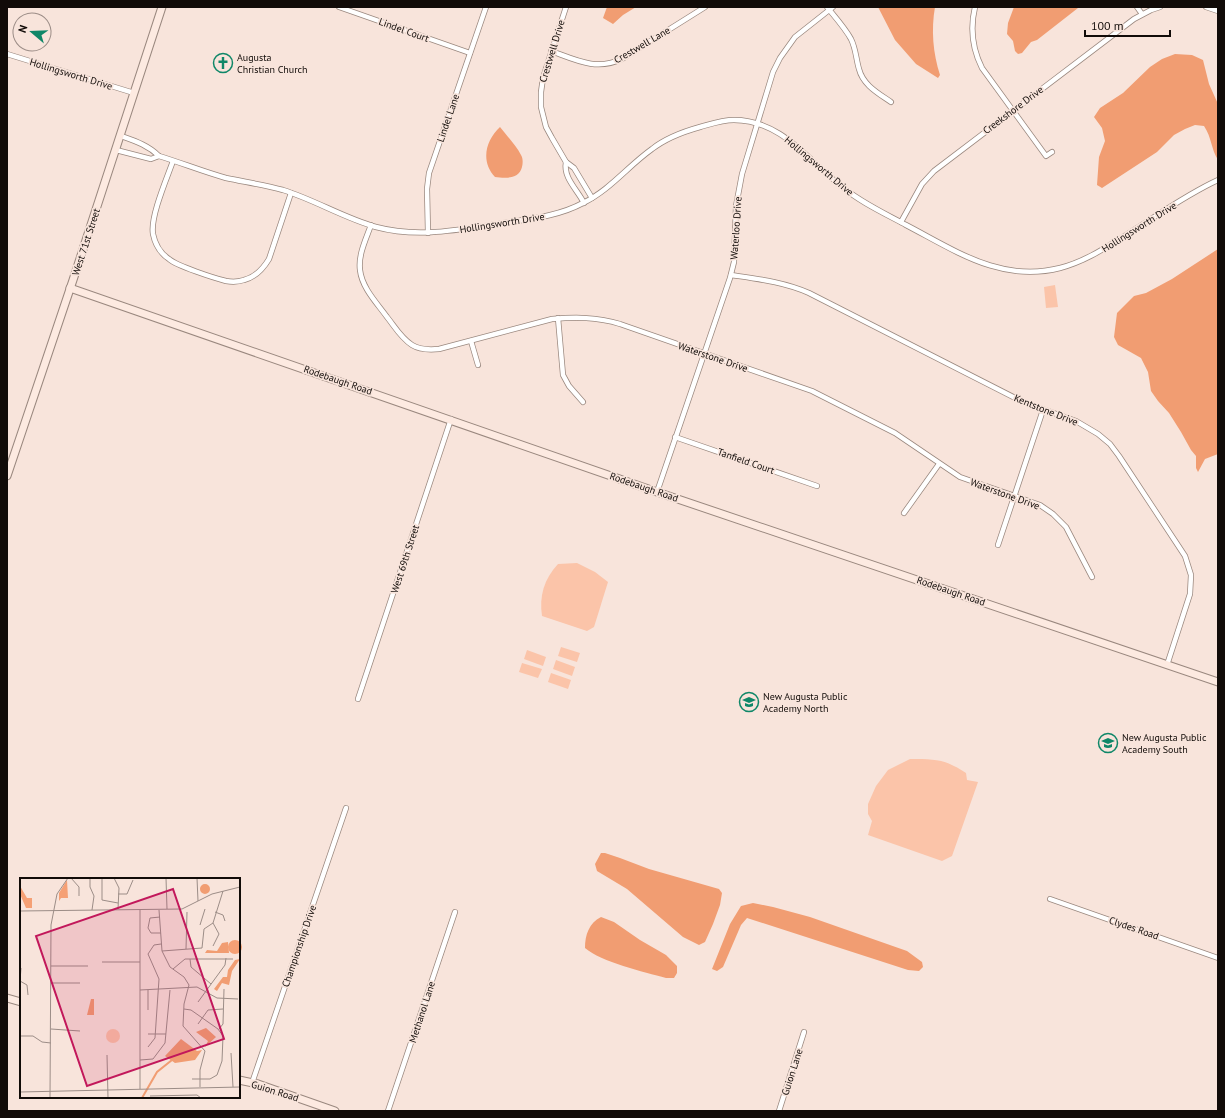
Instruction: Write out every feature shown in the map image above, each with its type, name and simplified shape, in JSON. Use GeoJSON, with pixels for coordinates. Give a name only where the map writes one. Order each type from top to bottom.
{"type":"FeatureCollection","features":[{"type":"Feature","properties":{"kind":"street","name":"West 71st Street"},"geometry":{"type":"LineString","coordinates":[[7,476],[10,454],[70,288],[162,7]]}},
{"type":"Feature","properties":{"kind":"street","name":"Lindel Court"},"geometry":{"type":"LineString","coordinates":[[339,7],[470,54]]}},
{"type":"Feature","properties":{"kind":"street","name":"Lindel Lane"},"geometry":{"type":"LineString","coordinates":[[428,233],[427,189],[429,173],[486,7]]}},
{"type":"Feature","properties":{"kind":"street","name":"Crestwell Drive"},"geometry":{"type":"LineString","coordinates":[[566,7],[542,83],[541,107],[547,130],[566,162],[574,168],[592,198]]}},
{"type":"Feature","properties":{"kind":"street","name":"Crestwell Lane"},"geometry":{"type":"LineString","coordinates":[[551,51],[590,64],[610,64],[622,60],[705,7]]}},
{"type":"Feature","properties":{"kind":"street"},"geometry":{"type":"LineString","coordinates":[[975,7],[972,30],[974,47],[977,58],[986,75],[1046,156],[1052,152]]}},
{"type":"Feature","properties":{"kind":"street"},"geometry":{"type":"LineString","coordinates":[[1137,7],[1142,14]]}},
{"type":"Feature","properties":{"kind":"street","name":"Creekshore Drive"},"geometry":{"type":"LineString","coordinates":[[901,222],[916,194],[931,173],[1142,14],[1160,7]]}},
{"type":"Feature","properties":{"kind":"street"},"geometry":{"type":"LineString","coordinates":[[1206,7],[1218,11]]}},
{"type":"Feature","properties":{"kind":"street"},"geometry":{"type":"LineString","coordinates":[[830,8],[855,48],[859,70],[863,78],[871,88],[891,102]]}},
{"type":"Feature","properties":{"kind":"street","name":"Waterloo Drive"},"geometry":{"type":"LineString","coordinates":[[657,492],[731,275],[735,249],[738,190],[743,168],[773,72],[788,45],[800,32],[830,8]]}},
{"type":"Feature","properties":{"kind":"street","name":"Hollingsworth Drive"},"geometry":{"type":"LineString","coordinates":[[7,54],[134,93]]}},
{"type":"Feature","properties":{"kind":"street","name":"Hollingsworth Drive"},"geometry":{"type":"LineString","coordinates":[[120,136],[141,143],[154,150],[159,156],[173,161],[224,177],[291,193],[371,225],[396,231],[428,233],[547,216],[568,210],[584,203],[605,189],[648,151],[673,136],[707,125],[724,121],[740,120],[758,124],[774,130],[788,139],[847,191],[862,201],[968,258],[1005,270],[1019,271],[1049,270],[1070,265],[1092,256],[1199,190],[1218,180]]}},
{"type":"Feature","properties":{"kind":"street","name":"Hollingsworth Drive"},"geometry":{"type":"LineString","coordinates":[[116,150],[150,159],[159,156]]}},
{"type":"Feature","properties":{"kind":"street"},"geometry":{"type":"LineString","coordinates":[[173,161],[154,220],[153,233],[157,245],[163,254],[174,263],[226,281],[236,282],[247,279],[256,274],[264,266],[269,259],[291,193]]}},
{"type":"Feature","properties":{"kind":"street","name":"Crestwell Drive"},"geometry":{"type":"LineString","coordinates":[[566,162],[565,169],[569,180],[584,203]]}},
{"type":"Feature","properties":{"kind":"street","name":"Waterstone Drive"},"geometry":{"type":"LineString","coordinates":[[371,225],[361,255],[361,277],[367,289],[402,337],[415,346],[428,350],[439,349],[539,321],[558,318],[581,317],[610,321],[812,391],[895,434],[939,464],[963,478],[1040,506],[1060,520],[1069,533],[1092,578]]}},
{"type":"Feature","properties":{"kind":"street","name":"Kentstone Drive"},"geometry":{"type":"LineString","coordinates":[[731,275],[765,280],[790,286],[809,293],[1023,402],[1082,424],[1106,441],[1119,456],[1185,556],[1191,575],[1190,594],[1167,665]]}},
{"type":"Feature","properties":{"kind":"street","name":"Rodebaugh Road"},"geometry":{"type":"LineString","coordinates":[[70,288],[657,492],[1218,682]]}},
{"type":"Feature","properties":{"kind":"street"},"geometry":{"type":"LineString","coordinates":[[558,318],[563,375],[569,386],[583,402]]}},
{"type":"Feature","properties":{"kind":"street"},"geometry":{"type":"LineString","coordinates":[[471,341],[478,365]]}},
{"type":"Feature","properties":{"kind":"street"},"geometry":{"type":"LineString","coordinates":[[998,545],[1042,410]]}},
{"type":"Feature","properties":{"kind":"street","name":"West 69th Street"},"geometry":{"type":"LineString","coordinates":[[358,700],[451,420]]}},
{"type":"Feature","properties":{"kind":"street","name":"Tanfield Court"},"geometry":{"type":"LineString","coordinates":[[675,437],[817,486]]}},
{"type":"Feature","properties":{"kind":"street"},"geometry":{"type":"LineString","coordinates":[[904,513],[939,464]]}},
{"type":"Feature","properties":{"kind":"street","name":"Championship Drive"},"geometry":{"type":"LineString","coordinates":[[252,1083],[346,808]]}},
{"type":"Feature","properties":{"kind":"street","name":"Clydes Road"},"geometry":{"type":"LineString","coordinates":[[1050,899],[1218,958]]}},
{"type":"Feature","properties":{"kind":"street","name":"Methanol Lane"},"geometry":{"type":"LineString","coordinates":[[388,1111],[455,912]]}},
{"type":"Feature","properties":{"kind":"street"},"geometry":{"type":"LineString","coordinates":[[7,998],[20,1002]]}},
{"type":"Feature","properties":{"kind":"street","name":"Guion Lane"},"geometry":{"type":"LineString","coordinates":[[779,1111],[804,1032]]}},
{"type":"Feature","properties":{"kind":"street","name":"Guion Road"},"geometry":{"type":"LineString","coordinates":[[240,1080],[334,1111]]}},
{"type":"Feature","properties":{"kind":"shaded area"},"geometry":{"type":"Polygon","coordinates":[[[607,7],[636,7],[623,15],[613,24],[603,18],[607,7]]]}},
{"type":"Feature","properties":{"kind":"shaded area"},"geometry":{"type":"Polygon","coordinates":[[[878,7],[935,7],[933,33],[934,50],[940,75],[938,78],[916,64],[895,40],[878,7]]]}},
{"type":"Feature","properties":{"kind":"shaded area"},"geometry":{"type":"Polygon","coordinates":[[[1014,7],[1078,8],[1037,40],[1031,42],[1022,53],[1018,54],[1015,51],[1013,41],[1007,34],[1008,23],[1014,7]]]}},
{"type":"Feature","properties":{"kind":"shaded area"},"geometry":{"type":"Polygon","coordinates":[[[1175,54],[1192,55],[1203,60],[1209,84],[1218,104],[1218,160],[1204,126],[1195,125],[1174,135],[1157,152],[1102,188],[1097,185],[1099,157],[1105,141],[1102,128],[1094,117],[1100,108],[1123,93],[1150,67],[1162,59],[1175,54]]]}},
{"type":"Feature","properties":{"kind":"shaded area"},"geometry":{"type":"Polygon","coordinates":[[[500,127],[522,156],[520,171],[515,176],[503,178],[495,177],[487,164],[486,158],[488,144],[495,132],[500,127]]]}},
{"type":"Feature","properties":{"kind":"shaded area"},"geometry":{"type":"Polygon","coordinates":[[[1218,249],[1218,454],[1205,459],[1198,472],[1196,468],[1196,456],[1169,413],[1151,391],[1148,372],[1141,358],[1118,345],[1114,337],[1117,313],[1134,296],[1146,293],[1172,279],[1218,249]]]}},
{"type":"Feature","properties":{"kind":"shaded area"},"geometry":{"type":"Polygon","coordinates":[[[1055,285],[1058,307],[1046,308],[1044,287],[1055,285]]]}},
{"type":"Feature","properties":{"kind":"shaded area"},"geometry":{"type":"Polygon","coordinates":[[[577,563],[595,572],[608,582],[594,627],[587,631],[542,616],[542,595],[549,576],[558,564],[577,563]]]}},
{"type":"Feature","properties":{"kind":"shaded area"},"geometry":{"type":"Polygon","coordinates":[[[561,647],[580,653],[577,662],[558,656],[561,647]]]}},
{"type":"Feature","properties":{"kind":"shaded area"},"geometry":{"type":"Polygon","coordinates":[[[527,650],[546,657],[543,666],[524,659],[527,650]]]}},
{"type":"Feature","properties":{"kind":"shaded area"},"geometry":{"type":"Polygon","coordinates":[[[556,660],[575,667],[572,676],[553,669],[556,660]]]}},
{"type":"Feature","properties":{"kind":"shaded area"},"geometry":{"type":"Polygon","coordinates":[[[522,663],[542,669],[538,678],[519,672],[522,663]]]}},
{"type":"Feature","properties":{"kind":"shaded area"},"geometry":{"type":"Polygon","coordinates":[[[551,673],[571,680],[568,689],[548,682],[551,673]]]}},
{"type":"Feature","properties":{"kind":"shaded area"},"geometry":{"type":"Polygon","coordinates":[[[910,759],[926,759],[946,762],[966,773],[967,780],[978,782],[952,856],[942,861],[868,835],[872,821],[868,814],[868,804],[876,786],[888,770],[910,759]]]}},
{"type":"Feature","properties":{"kind":"shaded area"},"geometry":{"type":"Polygon","coordinates":[[[601,853],[620,858],[649,869],[719,889],[722,893],[720,905],[705,942],[699,945],[683,937],[627,889],[597,871],[595,864],[601,853]]]}},
{"type":"Feature","properties":{"kind":"shaded area"},"geometry":{"type":"Polygon","coordinates":[[[753,903],[810,917],[907,951],[922,962],[923,967],[919,971],[908,970],[747,918],[741,925],[723,967],[717,971],[712,969],[730,924],[741,906],[753,903]]]}},
{"type":"Feature","properties":{"kind":"shaded area"},"geometry":{"type":"Polygon","coordinates":[[[601,917],[614,922],[640,940],[666,955],[677,966],[677,973],[674,978],[666,978],[623,966],[601,958],[585,948],[588,930],[593,923],[601,917]]]}},
{"type":"Feature","properties":{"kind":"place","name":"Augusta Christian Church"},"geometry":{"type":"Point","coordinates":[223,63]}},
{"type":"Feature","properties":{"kind":"place","name":"New Augusta Public Academy North"},"geometry":{"type":"Point","coordinates":[749,702]}},
{"type":"Feature","properties":{"kind":"place","name":"New Augusta Public Academy South"},"geometry":{"type":"Point","coordinates":[1108,743]}}]}
